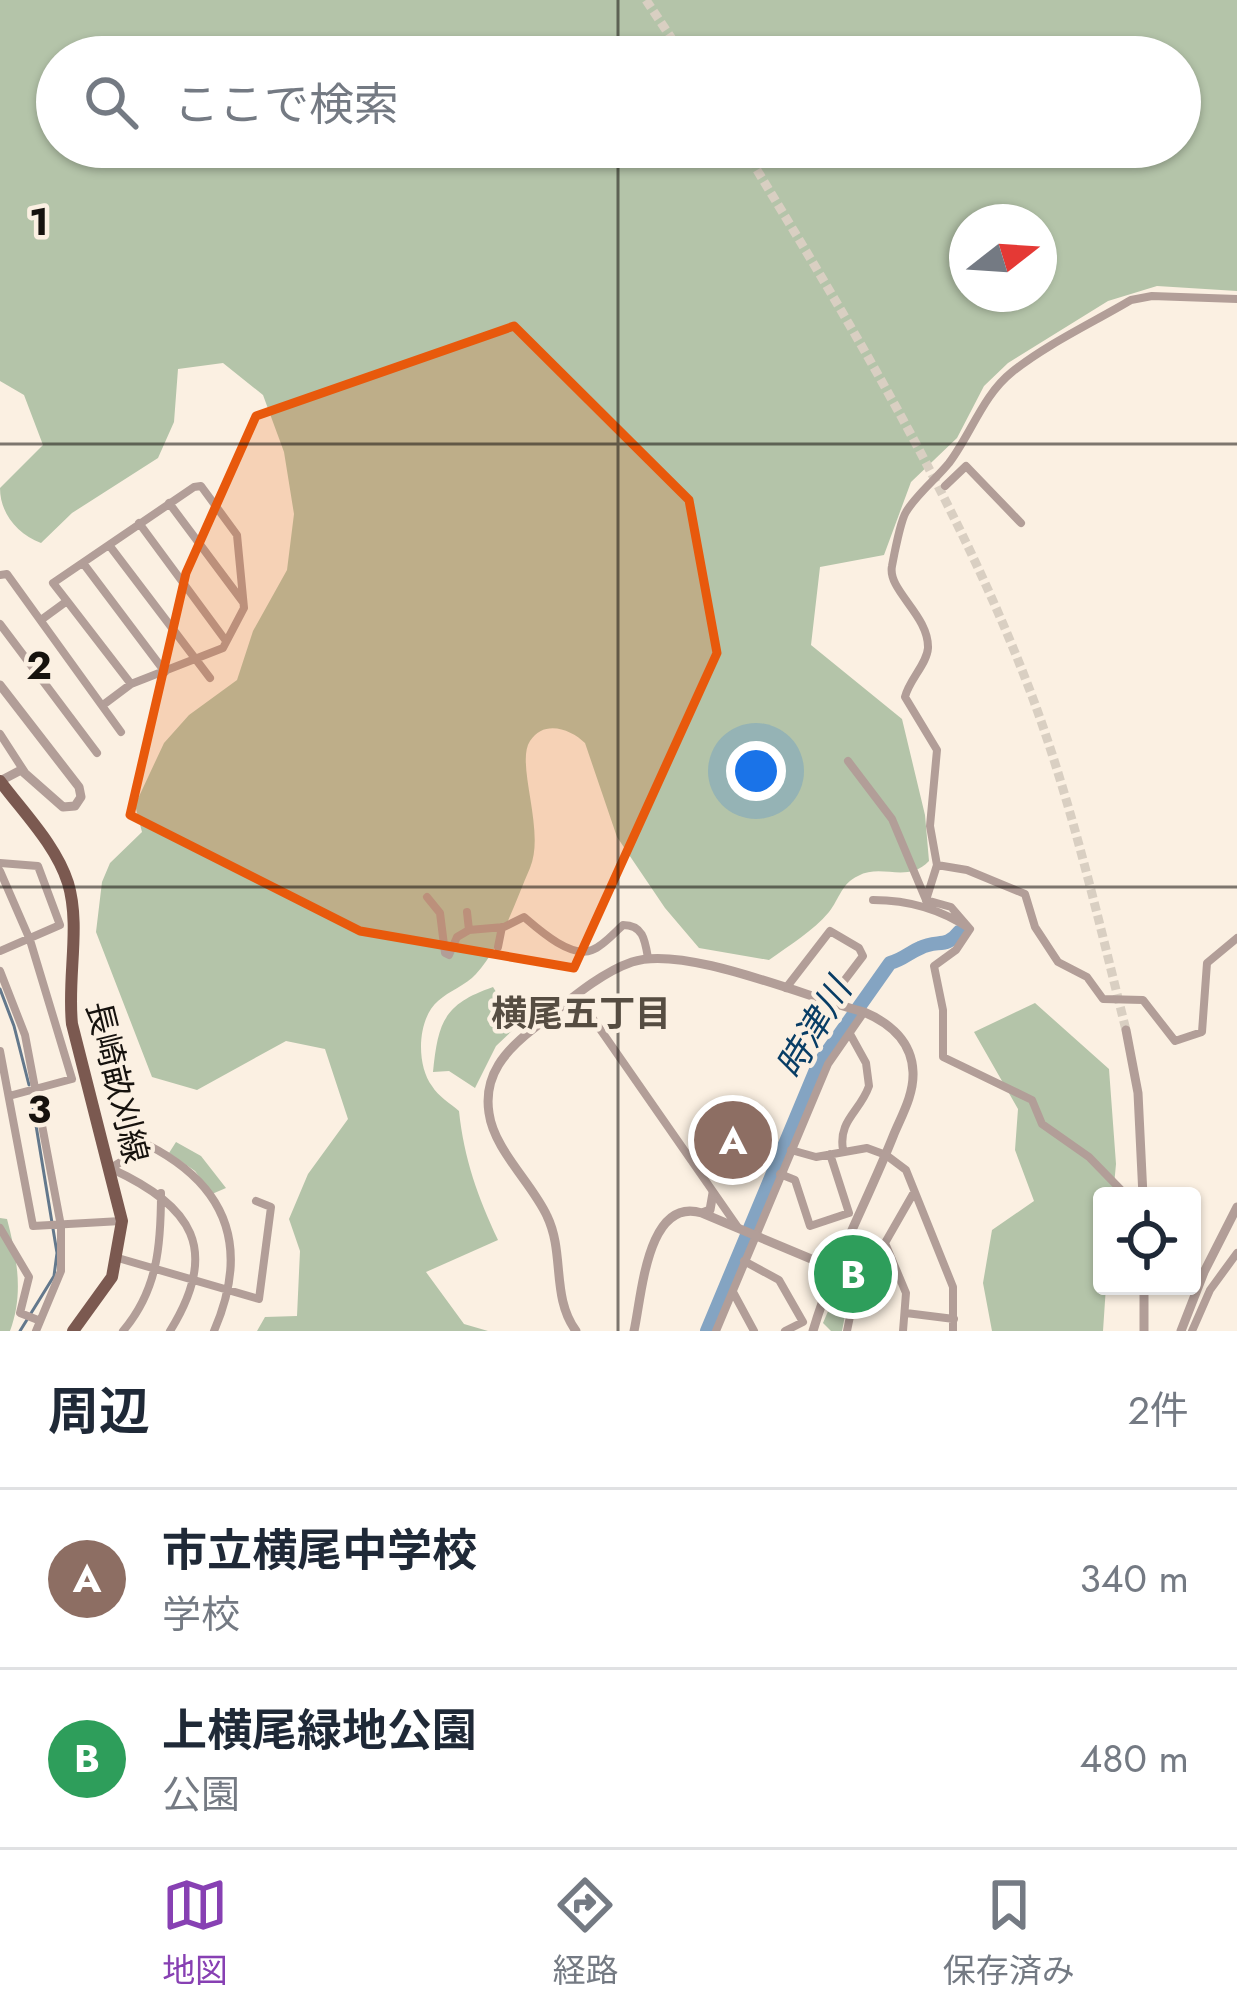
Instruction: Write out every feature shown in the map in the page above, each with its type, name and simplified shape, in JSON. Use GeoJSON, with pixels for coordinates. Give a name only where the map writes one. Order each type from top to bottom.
{"type":"FeatureCollection","features":[{"type":"Feature","properties":{"kind":"main road","name":"長崎畝刈線"},"geometry":{"type":"LineString","coordinates":[[0,781],[56,855],[67,881],[72,908],[72,1024],[122,1221],[118,1258],[82,1328]]}},
{"type":"Feature","properties":{"kind":"street"},"geometry":{"type":"LineString","coordinates":[[926,900],[937,866],[930,826],[937,750],[904,697],[928,654],[928,640],[916,609],[890,571],[905,513],[976,425],[992,391],[1015,370],[1131,300],[1153,296],[1237,299]]}},
{"type":"Feature","properties":{"kind":"street"},"geometry":{"type":"LineString","coordinates":[[945,486],[966,466],[1021,524]]}},
{"type":"Feature","properties":{"kind":"street"},"geometry":{"type":"LineString","coordinates":[[103,705],[131,684],[223,648],[244,603],[237,535],[201,487],[169,503],[53,583],[131,684]]}},
{"type":"Feature","properties":{"kind":"street"},"geometry":{"type":"LineString","coordinates":[[169,503],[244,603]]}},
{"type":"Feature","properties":{"kind":"street"},"geometry":{"type":"LineString","coordinates":[[139,524],[226,641]]}},
{"type":"Feature","properties":{"kind":"street"},"geometry":{"type":"LineString","coordinates":[[109,545],[210,678]]}},
{"type":"Feature","properties":{"kind":"street"},"geometry":{"type":"LineString","coordinates":[[83,562],[165,672]]}},
{"type":"Feature","properties":{"kind":"street"},"geometry":{"type":"LineString","coordinates":[[0,574],[7,574],[122,733]]}},
{"type":"Feature","properties":{"kind":"street"},"geometry":{"type":"LineString","coordinates":[[41,620],[67,601]]}},
{"type":"Feature","properties":{"kind":"street"},"geometry":{"type":"LineString","coordinates":[[0,624],[97,753]]}},
{"type":"Feature","properties":{"kind":"street"},"geometry":{"type":"LineString","coordinates":[[0,734],[24,771],[56,804],[70,808],[79,802],[80,787],[2,692]]}},
{"type":"Feature","properties":{"kind":"street"},"geometry":{"type":"LineString","coordinates":[[848,761],[892,819],[917,888],[926,900],[951,907],[970,929]]}},
{"type":"Feature","properties":{"kind":"street"},"geometry":{"type":"LineString","coordinates":[[0,781],[24,771]]}},
{"type":"Feature","properties":{"kind":"street"},"geometry":{"type":"LineString","coordinates":[[0,951],[30,940],[60,926],[38,866],[0,867],[30,940],[72,1079],[9,1096]]}},
{"type":"Feature","properties":{"kind":"street"},"geometry":{"type":"LineString","coordinates":[[937,866],[967,870],[1025,894],[1035,927],[1058,962],[1087,977],[1103,999],[1143,1000],[1174,1041],[1202,1032],[1207,963],[1237,938]]}},
{"type":"Feature","properties":{"kind":"street"},"geometry":{"type":"LineString","coordinates":[[427,897],[440,913],[448,955],[458,937],[469,930],[502,927],[526,918],[542,934],[583,952],[596,949],[623,925],[632,926],[643,935],[648,958]]}},
{"type":"Feature","properties":{"kind":"street"},"geometry":{"type":"LineString","coordinates":[[873,900],[943,911],[970,929]]}},
{"type":"Feature","properties":{"kind":"street"},"geometry":{"type":"LineString","coordinates":[[467,912],[469,930]]}},
{"type":"Feature","properties":{"kind":"street"},"geometry":{"type":"LineString","coordinates":[[498,946],[502,927]]}},
{"type":"Feature","properties":{"kind":"street"},"geometry":{"type":"LineString","coordinates":[[970,929],[956,950],[934,966],[943,1010],[943,1057],[1031,1100],[1042,1124],[1089,1157],[1118,1187]]}},
{"type":"Feature","properties":{"kind":"street"},"geometry":{"type":"LineString","coordinates":[[785,989],[830,931],[859,948],[863,956],[828,1002]]}},
{"type":"Feature","properties":{"kind":"street"},"geometry":{"type":"LineString","coordinates":[[576,1331],[562,1304],[549,1219],[494,1129],[488,1099],[491,1078],[503,1055],[578,997],[620,967],[648,958],[680,959],[863,1012],[885,1021],[902,1039],[913,1068],[910,1096],[813,1331]]}},
{"type":"Feature","properties":{"kind":"street"},"geometry":{"type":"LineString","coordinates":[[0,970],[25,1035],[57,1226],[61,1270],[33,1321],[20,1313],[28,1277],[0,1228]]}},
{"type":"Feature","properties":{"kind":"street"},"geometry":{"type":"LineString","coordinates":[[578,997],[738,1228]]}},
{"type":"Feature","properties":{"kind":"street"},"geometry":{"type":"LineString","coordinates":[[716,1331],[828,1064],[863,1012]]}},
{"type":"Feature","properties":{"kind":"street"},"geometry":{"type":"LineString","coordinates":[[1126,1030],[1138,1093],[1143,1187]]}},
{"type":"Feature","properties":{"kind":"street"},"geometry":{"type":"LineString","coordinates":[[843,1150],[844,1122],[869,1086],[866,1063],[850,1034]]}},
{"type":"Feature","properties":{"kind":"street"},"geometry":{"type":"LineString","coordinates":[[0,1051],[33,1226],[122,1221]]}},
{"type":"Feature","properties":{"kind":"street"},"geometry":{"type":"LineString","coordinates":[[111,1168],[148,1145],[198,1177],[227,1228],[230,1267],[214,1331]]}},
{"type":"Feature","properties":{"kind":"street"},"geometry":{"type":"LineString","coordinates":[[791,1150],[815,1157],[867,1148],[906,1170],[953,1287],[953,1331]]}},
{"type":"Feature","properties":{"kind":"street"},"geometry":{"type":"LineString","coordinates":[[780,1174],[795,1180],[810,1226],[849,1213],[830,1154]]}},
{"type":"Feature","properties":{"kind":"street"},"geometry":{"type":"LineString","coordinates":[[111,1168],[161,1193],[178,1212],[195,1246],[193,1279],[170,1331]]}},
{"type":"Feature","properties":{"kind":"street"},"geometry":{"type":"LineString","coordinates":[[124,1331],[146,1297],[156,1268],[161,1193]]}},
{"type":"Feature","properties":{"kind":"street"},"geometry":{"type":"LineString","coordinates":[[702,1214],[710,1210],[713,1193]]}},
{"type":"Feature","properties":{"kind":"street"},"geometry":{"type":"LineString","coordinates":[[847,1331],[854,1297],[914,1193]]}},
{"type":"Feature","properties":{"kind":"street"},"geometry":{"type":"LineString","coordinates":[[118,1258],[259,1299],[271,1207],[256,1201]]}},
{"type":"Feature","properties":{"kind":"street"},"geometry":{"type":"LineString","coordinates":[[1181,1331],[1237,1207]]}},
{"type":"Feature","properties":{"kind":"street"},"geometry":{"type":"LineString","coordinates":[[634,1331],[656,1234],[668,1217],[692,1210],[835,1269]]}},
{"type":"Feature","properties":{"kind":"street"},"geometry":{"type":"LineString","coordinates":[[1223,1231],[1237,1239]]}},
{"type":"Feature","properties":{"kind":"street"},"geometry":{"type":"LineString","coordinates":[[884,1242],[901,1275],[904,1331]]}},
{"type":"Feature","properties":{"kind":"street"},"geometry":{"type":"LineString","coordinates":[[1192,1331],[1210,1290],[1237,1253]]}},
{"type":"Feature","properties":{"kind":"street"},"geometry":{"type":"LineString","coordinates":[[744,1262],[778,1280],[803,1322],[785,1331]]}},
{"type":"Feature","properties":{"kind":"street"},"geometry":{"type":"LineString","coordinates":[[732,1291],[754,1331]]}},
{"type":"Feature","properties":{"kind":"street"},"geometry":{"type":"LineString","coordinates":[[1144,1295],[1144,1331]]}},
{"type":"Feature","properties":{"kind":"street"},"geometry":{"type":"LineString","coordinates":[[906,1313],[954,1319]]}},
{"type":"Feature","properties":{"kind":"highlighted area"},"geometry":{"type":"Polygon","coordinates":[[[514,326],[689,500],[717,653],[574,968],[360,931],[130,815],[186,573],[256,416],[514,326]]]}},
{"type":"Feature","properties":{"kind":"green space"},"geometry":{"type":"Polygon","coordinates":[[[0,0],[1237,0],[1237,291],[1157,286],[1108,301],[1008,363],[984,386],[957,438],[911,482],[884,555],[820,567],[811,645],[902,719],[925,815],[929,861],[912,871],[876,871],[852,879],[823,919],[769,960],[699,948],[617,837],[585,743],[558,728],[543,730],[530,741],[526,765],[535,836],[530,868],[493,951],[472,978],[431,1009],[421,1042],[427,1077],[459,1111],[473,1177],[498,1240],[426,1272],[464,1324],[488,1331],[257,1331],[265,1317],[297,1316],[300,1251],[289,1219],[308,1174],[348,1119],[325,1049],[286,1041],[197,1090],[152,1077],[96,932],[102,882],[110,863],[142,832],[135,805],[164,743],[189,715],[237,680],[253,631],[287,570],[294,514],[284,452],[263,395],[223,363],[178,369],[174,422],[158,458],[72,513],[41,543],[12,522],[0,488],[43,445],[24,395],[0,381],[0,0]]]}},
{"type":"Feature","properties":{"kind":"green space"},"geometry":{"type":"Polygon","coordinates":[[[493,987],[517,1026],[496,1046],[475,1088],[449,1071],[433,1072],[446,1017],[464,1000],[493,987]]]}},
{"type":"Feature","properties":{"kind":"green space"},"geometry":{"type":"Polygon","coordinates":[[[1035,1003],[1109,1069],[1114,1187],[1093,1187],[1093,1295],[1105,1295],[1103,1331],[992,1331],[983,1283],[992,1230],[1034,1201],[1015,1150],[1018,1109],[974,1032],[1035,1003]]]}},
{"type":"Feature","properties":{"kind":"green space"},"geometry":{"type":"Polygon","coordinates":[[[176,1142],[201,1156],[226,1188],[212,1194],[195,1171],[169,1153],[176,1142]]]}},
{"type":"Feature","properties":{"kind":"green space"},"geometry":{"type":"Polygon","coordinates":[[[0,1218],[7,1219],[18,1275],[10,1331],[0,1331],[0,1218]]]}},
{"type":"Feature","properties":{"kind":"green space"},"geometry":{"type":"Polygon","coordinates":[[[858,1241],[875,1248],[848,1300],[842,1331],[831,1331],[823,1323],[858,1241]]]}},
{"type":"Feature","properties":{"kind":"waterway","name":"時津川"},"geometry":{"type":"LineString","coordinates":[[707,1331],[818,1065],[890,963],[926,945],[950,940],[959,932]]}},
{"type":"Feature","properties":{"kind":"waterway"},"geometry":{"type":"LineString","coordinates":[[0,989],[29,1085]]}},
{"type":"Feature","properties":{"kind":"waterway"},"geometry":{"type":"LineString","coordinates":[[20,1331],[54,1276],[57,1253],[31,1095]]}},
{"type":"Feature","properties":{"kind":"tunnel"},"geometry":{"type":"LineString","coordinates":[[646,0],[670,36]]}},
{"type":"Feature","properties":{"kind":"tunnel"},"geometry":{"type":"LineString","coordinates":[[756,168],[937,483],[1003,624],[1060,778],[1126,1030]]}},
{"type":"Feature","properties":{"kind":"place","name":"市立横尾中学校"},"geometry":{"type":"Point","coordinates":[733,1140]}},
{"type":"Feature","properties":{"kind":"place","name":"上横尾緑地公園"},"geometry":{"type":"Point","coordinates":[853,1274]}},
{"type":"Feature","properties":{"kind":"district","name":"横尾五丁目"},"geometry":{"type":"Point","coordinates":[581,1013]}}]}
